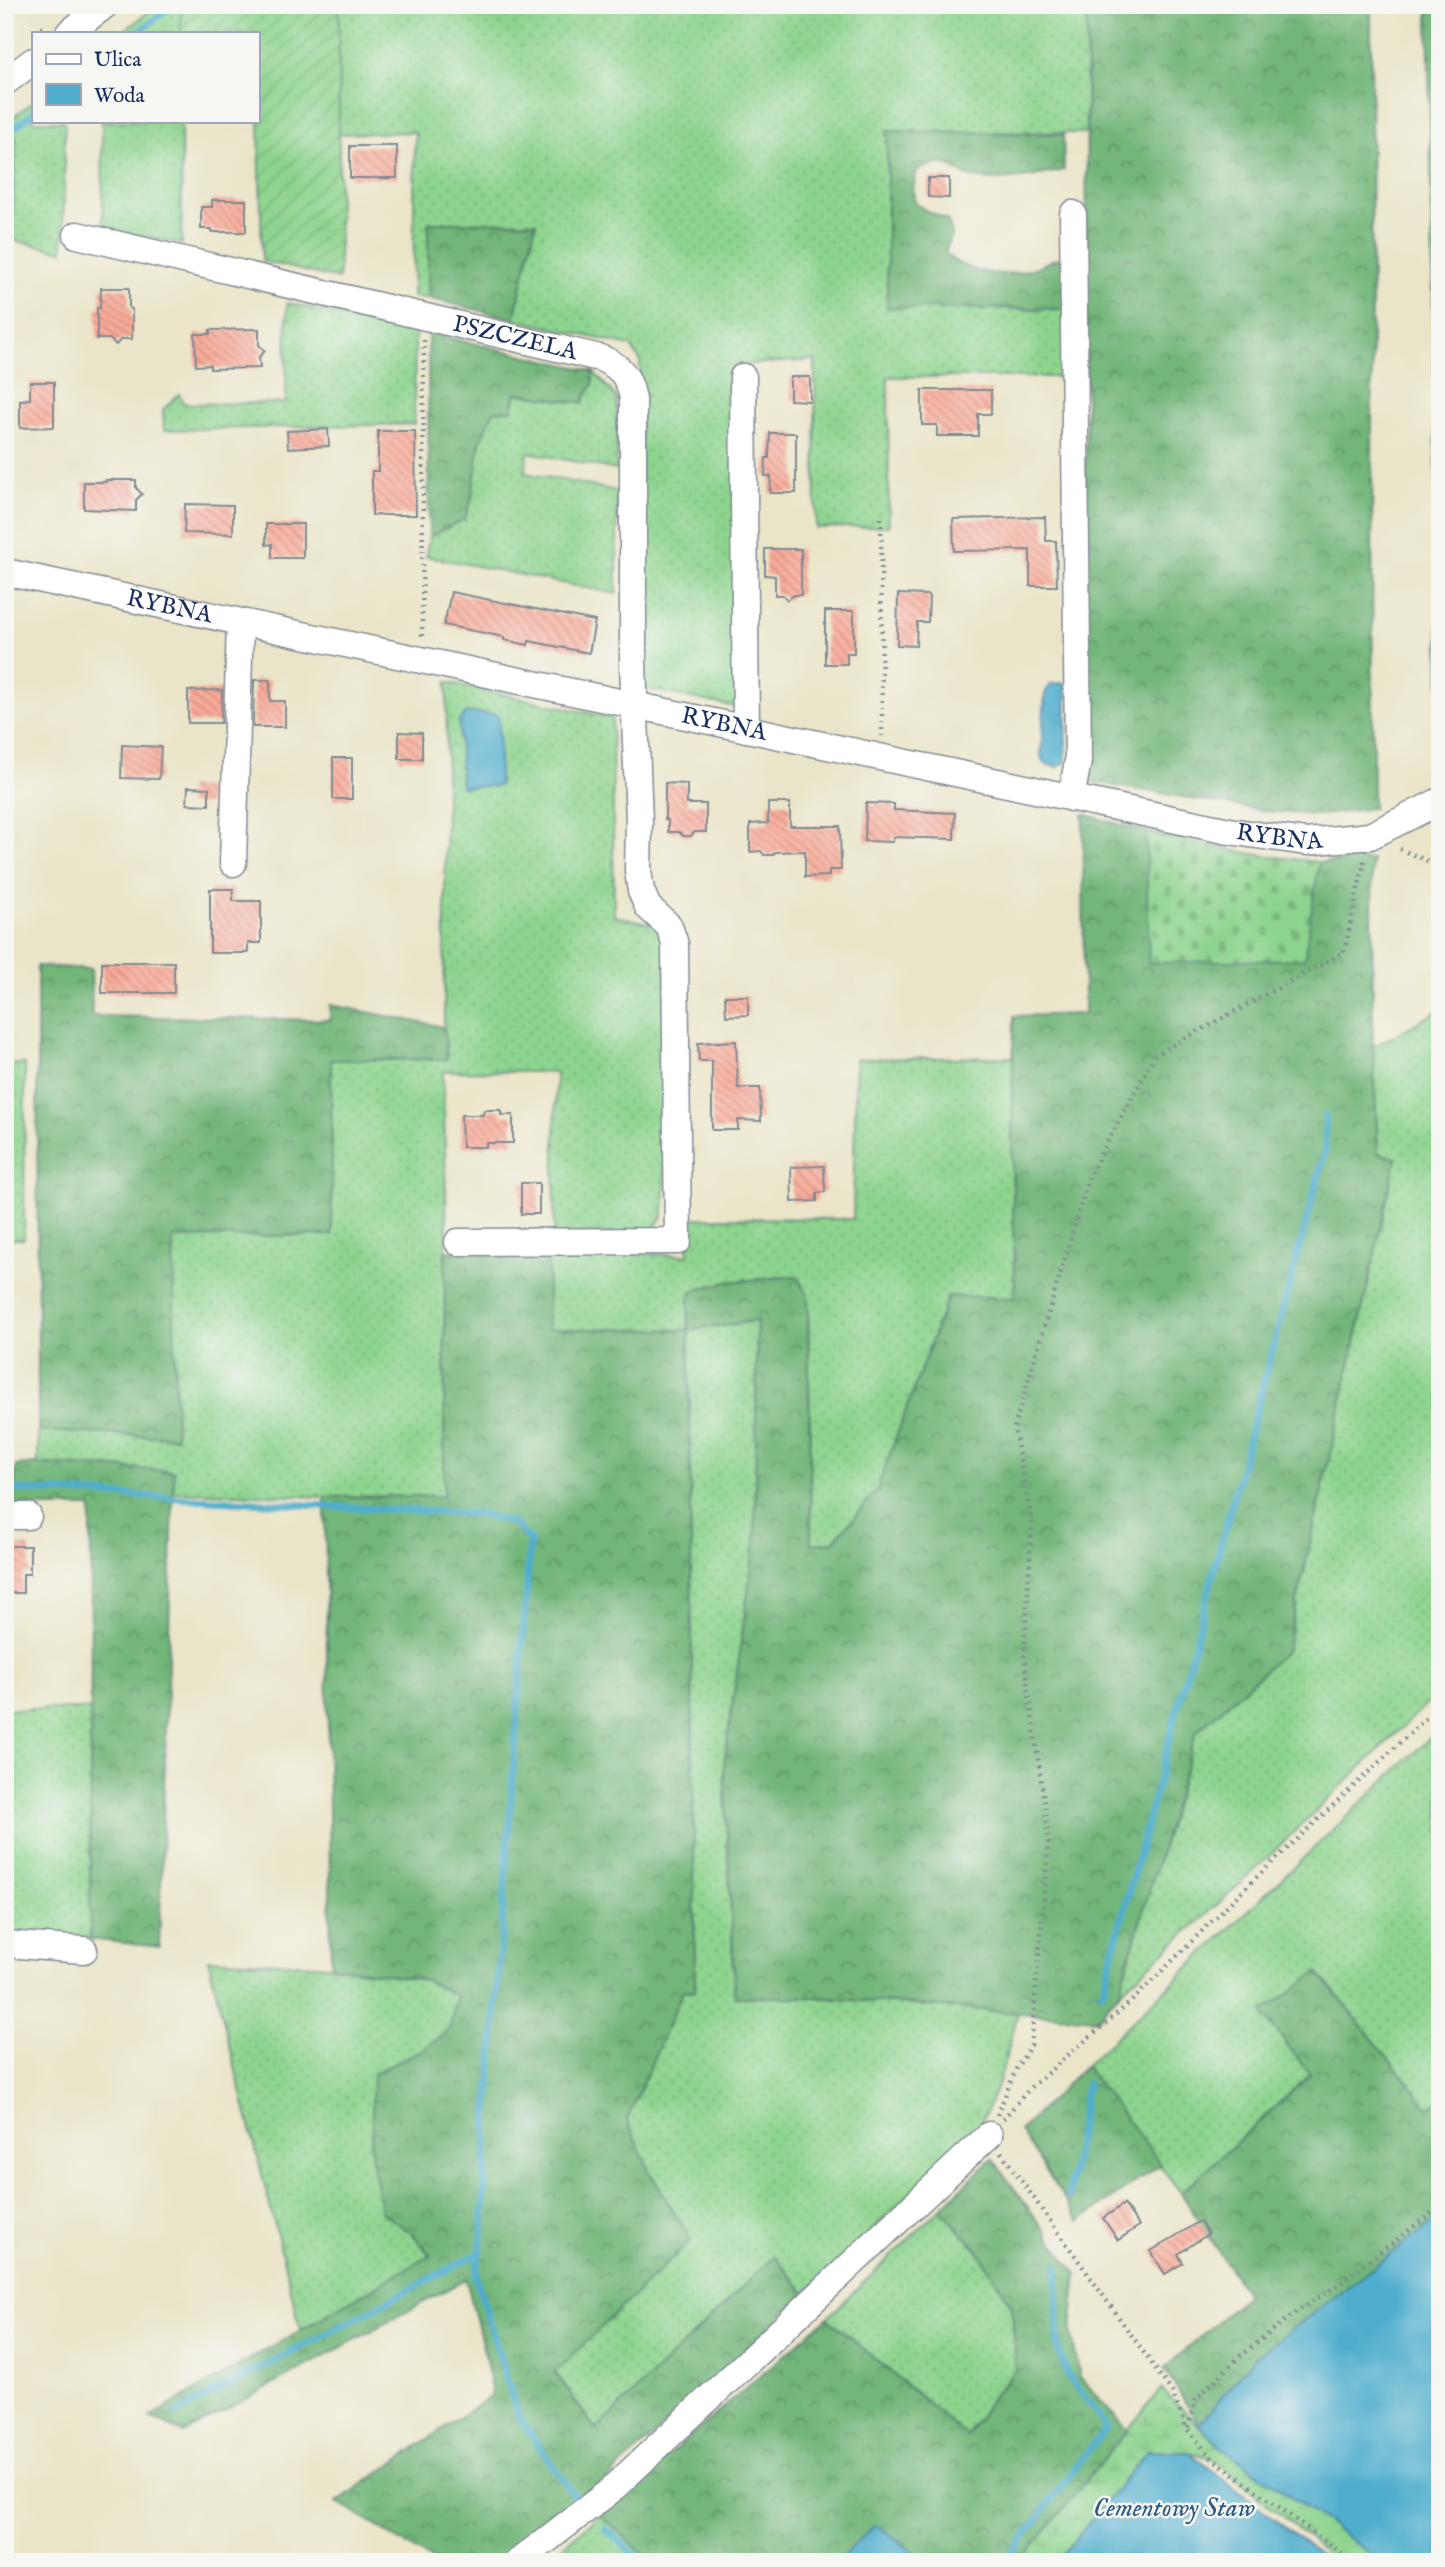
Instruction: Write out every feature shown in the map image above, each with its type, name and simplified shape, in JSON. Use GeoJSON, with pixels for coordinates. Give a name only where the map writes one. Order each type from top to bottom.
{"type":"FeatureCollection","features":[{"type":"Feature","properties":{"kind":"street"},"geometry":{"type":"LineString","coordinates":[[70,32],[105,5]]}},
{"type":"Feature","properties":{"kind":"street"},"geometry":{"type":"LineString","coordinates":[[5,82],[32,62]]}},
{"type":"Feature","properties":{"kind":"street"},"geometry":{"type":"LineString","coordinates":[[1071,798],[1079,761],[1073,214]]}},
{"type":"Feature","properties":{"kind":"street","name":"PSZCZELA"},"geometry":{"type":"LineString","coordinates":[[77,235],[600,358],[621,369],[629,382],[633,399],[634,706],[639,822],[638,871],[641,891],[648,906],[669,926],[674,944],[678,1241],[458,1242]]}},
{"type":"Feature","properties":{"kind":"street"},"geometry":{"type":"LineString","coordinates":[[743,377],[746,729]]}},
{"type":"Feature","properties":{"kind":"street","name":"RYBNA"},"geometry":{"type":"LineString","coordinates":[[5,572],[1229,831],[1306,842],[1370,836],[1440,801]]}},
{"type":"Feature","properties":{"kind":"street"},"geometry":{"type":"LineString","coordinates":[[233,863],[240,622]]}},
{"type":"Feature","properties":{"kind":"street"},"geometry":{"type":"LineString","coordinates":[[5,1944],[84,1951]]}},
{"type":"Feature","properties":{"kind":"street"},"geometry":{"type":"LineString","coordinates":[[518,2562],[610,2491],[989,2135]]}},
{"type":"Feature","properties":{"kind":"path"},"geometry":{"type":"LineString","coordinates":[[422,315],[422,660]]}},
{"type":"Feature","properties":{"kind":"path"},"geometry":{"type":"LineString","coordinates":[[881,518],[882,758]]}},
{"type":"Feature","properties":{"kind":"path"},"geometry":{"type":"LineString","coordinates":[[989,2135],[1016,2069],[1031,2045],[1049,1838],[1024,1657],[1032,1522],[1014,1428],[1090,1174],[1156,1055],[1345,952],[1370,836],[1428,860],[1440,860]]}},
{"type":"Feature","properties":{"kind":"path"},"geometry":{"type":"LineString","coordinates":[[989,2135],[1031,2087],[1134,1999],[1244,1889],[1440,1705]]}},
{"type":"Feature","properties":{"kind":"path"},"geometry":{"type":"LineString","coordinates":[[989,2135],[1172,2392],[1187,2429],[1212,2458],[1354,2562]]}},
{"type":"Feature","properties":{"kind":"path"},"geometry":{"type":"LineString","coordinates":[[1187,2429],[1196,2399],[1238,2358],[1440,2206]]}},
{"type":"Feature","properties":{"kind":"path"},"geometry":{"type":"LineString","coordinates":[[5,2549],[7,2562]]}},
{"type":"Feature","properties":{"kind":"green space"},"geometry":{"type":"Polygon","coordinates":[[[158,5],[187,5],[181,10],[181,32],[122,32],[158,5]]]}},
{"type":"Feature","properties":{"kind":"green space"},"geometry":{"type":"Polygon","coordinates":[[[187,5],[339,5],[339,279],[262,261],[259,32],[181,32],[181,9],[187,5]]]}},
{"type":"Feature","properties":{"kind":"green space"},"geometry":{"type":"Polygon","coordinates":[[[339,5],[1087,5],[1086,133],[887,132],[887,307],[1066,309],[1066,377],[888,377],[889,526],[816,528],[815,360],[737,365],[740,708],[643,688],[640,360],[630,346],[514,319],[536,223],[429,223],[428,298],[413,297],[415,132],[338,134],[339,5]]]}},
{"type":"Feature","properties":{"kind":"green space"},"geometry":{"type":"Polygon","coordinates":[[[1087,5],[1371,5],[1373,808],[1321,815],[1274,812],[1085,781],[1087,5]]]}},
{"type":"Feature","properties":{"kind":"green space"},"geometry":{"type":"Polygon","coordinates":[[[1428,5],[1440,5],[1440,693],[1428,5]]]}},
{"type":"Feature","properties":{"kind":"green space"},"geometry":{"type":"Polygon","coordinates":[[[32,103],[32,122],[65,122],[63,251],[12,240],[16,137],[5,144],[5,123],[32,103]]]}},
{"type":"Feature","properties":{"kind":"green space"},"geometry":{"type":"Polygon","coordinates":[[[102,122],[181,122],[182,244],[103,228],[102,122]]]}},
{"type":"Feature","properties":{"kind":"green space"},"geometry":{"type":"Polygon","coordinates":[[[887,131],[1063,134],[1064,170],[999,180],[967,176],[939,163],[917,170],[913,193],[917,204],[948,221],[952,234],[945,253],[964,266],[1000,274],[1024,271],[1066,258],[1066,309],[887,308],[887,131]]]}},
{"type":"Feature","properties":{"kind":"green space"},"geometry":{"type":"Polygon","coordinates":[[[16,136],[11,211],[5,212],[5,144],[16,136]]]}},
{"type":"Feature","properties":{"kind":"green space"},"geometry":{"type":"Polygon","coordinates":[[[536,222],[514,319],[428,298],[428,223],[536,222]]]}},
{"type":"Feature","properties":{"kind":"green space"},"geometry":{"type":"Polygon","coordinates":[[[287,303],[415,331],[414,424],[164,430],[163,410],[179,394],[184,404],[286,403],[287,303]]]}},
{"type":"Feature","properties":{"kind":"green space"},"geometry":{"type":"Polygon","coordinates":[[[428,333],[593,371],[593,384],[582,403],[516,393],[512,410],[494,411],[480,441],[472,497],[465,519],[429,537],[428,333]]]}},
{"type":"Feature","properties":{"kind":"green space"},"geometry":{"type":"Polygon","coordinates":[[[593,371],[617,398],[617,470],[528,452],[525,473],[617,491],[617,594],[426,556],[429,537],[465,518],[478,449],[487,423],[496,408],[515,393],[582,403],[593,384],[593,371]]]}},
{"type":"Feature","properties":{"kind":"green space"},"geometry":{"type":"Polygon","coordinates":[[[447,682],[612,718],[614,916],[657,925],[666,937],[665,1203],[662,1218],[649,1234],[554,1233],[556,1072],[443,1071],[447,1235],[444,1497],[325,1497],[174,1492],[174,1471],[38,1464],[38,1431],[175,1437],[173,1237],[332,1235],[331,1060],[447,1059],[444,1027],[447,682]]]}},
{"type":"Feature","properties":{"kind":"green space"},"geometry":{"type":"Polygon","coordinates":[[[1083,814],[1170,838],[1258,855],[1317,862],[1372,860],[1373,1047],[1378,1153],[1396,1158],[1286,1651],[1196,1732],[1119,1993],[1097,2019],[815,1997],[735,1997],[724,1766],[755,1542],[757,1321],[689,1330],[695,1991],[683,1990],[627,2120],[649,2171],[691,2240],[555,2372],[596,2430],[774,2256],[805,2293],[586,2499],[498,2562],[435,2562],[337,2502],[492,2395],[466,2279],[184,2433],[150,2417],[430,2255],[413,2234],[381,2212],[371,2153],[373,2074],[426,2048],[450,2028],[456,1996],[426,1980],[331,1966],[325,1497],[444,1496],[445,1251],[548,1252],[548,1329],[688,1330],[689,1298],[695,1290],[727,1282],[797,1276],[808,1296],[811,1544],[833,1542],[876,1492],[948,1296],[1015,1298],[1012,1137],[1014,1016],[1084,1014],[1083,814]]]}},
{"type":"Feature","properties":{"kind":"green space"},"geometry":{"type":"Polygon","coordinates":[[[1146,833],[1252,854],[1319,862],[1304,959],[1149,963],[1146,833]]]}},
{"type":"Feature","properties":{"kind":"green space"},"geometry":{"type":"Polygon","coordinates":[[[37,966],[91,969],[92,1016],[330,1020],[330,1005],[444,1027],[447,1059],[331,1060],[332,1235],[173,1238],[176,1437],[38,1431],[37,966]]]}},
{"type":"Feature","properties":{"kind":"green space"},"geometry":{"type":"Polygon","coordinates":[[[1440,1010],[1440,1691],[1240,1884],[1119,1993],[1196,1732],[1286,1651],[1396,1158],[1378,1153],[1373,1047],[1440,1010]]]}},
{"type":"Feature","properties":{"kind":"green space"},"geometry":{"type":"Polygon","coordinates":[[[1013,1057],[1015,1298],[948,1296],[876,1493],[833,1542],[811,1544],[808,1296],[797,1276],[727,1282],[689,1329],[757,1320],[755,1542],[724,1766],[735,1996],[815,1997],[1018,2013],[999,2082],[978,2130],[805,2293],[774,2257],[596,2430],[554,2372],[691,2240],[649,2171],[626,2120],[683,1990],[695,1990],[689,1330],[547,1329],[548,1252],[688,1255],[688,1218],[853,1219],[856,1059],[1013,1057]]]}},
{"type":"Feature","properties":{"kind":"green space"},"geometry":{"type":"Polygon","coordinates":[[[5,1064],[25,1064],[24,1239],[5,1239],[5,1064]]]}},
{"type":"Feature","properties":{"kind":"green space"},"geometry":{"type":"Polygon","coordinates":[[[38,1464],[174,1471],[159,1947],[90,1939],[91,1507],[13,1507],[16,1466],[38,1464]]]}},
{"type":"Feature","properties":{"kind":"green space"},"geometry":{"type":"Polygon","coordinates":[[[5,1709],[92,1709],[90,1939],[5,1936],[5,1709]]]}},
{"type":"Feature","properties":{"kind":"green space"},"geometry":{"type":"Polygon","coordinates":[[[1440,1728],[1440,2101],[1429,2108],[1310,2075],[1181,2193],[1085,2066],[1440,1728]]]}},
{"type":"Feature","properties":{"kind":"green space"},"geometry":{"type":"Polygon","coordinates":[[[208,1959],[331,1966],[426,1980],[456,1995],[450,2028],[426,2048],[373,2074],[381,2211],[413,2234],[430,2255],[301,2330],[208,1959]]]}},
{"type":"Feature","properties":{"kind":"green space"},"geometry":{"type":"Polygon","coordinates":[[[1318,1972],[1429,2108],[1440,2101],[1440,2224],[1254,2358],[1199,2424],[1164,2369],[1247,2295],[1181,2193],[1310,2075],[1262,2012],[1318,1972]]]}},
{"type":"Feature","properties":{"kind":"green space"},"geometry":{"type":"Polygon","coordinates":[[[1085,2066],[1161,2164],[1079,2221],[1020,2131],[1085,2066]]]}},
{"type":"Feature","properties":{"kind":"green space"},"geometry":{"type":"Polygon","coordinates":[[[992,2158],[1077,2274],[1071,2331],[1080,2377],[1127,2430],[1020,2562],[652,2562],[600,2515],[827,2318],[967,2436],[992,2397],[1016,2370],[1012,2306],[976,2248],[940,2209],[992,2158]]]}},
{"type":"Feature","properties":{"kind":"green space"},"geometry":{"type":"Polygon","coordinates":[[[940,2209],[976,2248],[1012,2306],[1016,2370],[992,2397],[966,2437],[827,2318],[940,2209]]]}},
{"type":"Feature","properties":{"kind":"green space"},"geometry":{"type":"Polygon","coordinates":[[[1161,2389],[1221,2447],[1382,2562],[1337,2562],[1212,2458],[1189,2452],[1149,2450],[1057,2562],[1020,2562],[1161,2389]]]}},
{"type":"Feature","properties":{"kind":"green space"},"geometry":{"type":"Polygon","coordinates":[[[600,2515],[652,2562],[543,2562],[600,2515]]]}},
{"type":"Feature","properties":{"kind":"water"},"geometry":{"type":"Polygon","coordinates":[[[1061,683],[1067,686],[1066,762],[1058,767],[1045,764],[1041,757],[1045,693],[1051,684],[1061,683]]]}},
{"type":"Feature","properties":{"kind":"water"},"geometry":{"type":"Polygon","coordinates":[[[466,713],[494,714],[499,718],[499,786],[461,787],[459,721],[466,713]]]}},
{"type":"Feature","properties":{"kind":"water"},"geometry":{"type":"Polygon","coordinates":[[[1440,2217],[1440,2562],[1382,2562],[1221,2447],[1199,2424],[1254,2358],[1440,2217]]]}},
{"type":"Feature","properties":{"kind":"water","name":"Cementowy Staw"},"geometry":{"type":"Polygon","coordinates":[[[1148,2450],[1189,2452],[1329,2562],[1057,2562],[1148,2450]]]}},
{"type":"Feature","properties":{"kind":"water"},"geometry":{"type":"Polygon","coordinates":[[[875,2525],[914,2552],[923,2562],[837,2562],[875,2525]]]}},
{"type":"Feature","properties":{"kind":"building"},"geometry":{"type":"Polygon","coordinates":[[[350,146],[397,146],[397,178],[350,178],[350,146]]]}},
{"type":"Feature","properties":{"kind":"building"},"geometry":{"type":"Polygon","coordinates":[[[928,178],[949,178],[949,198],[928,197],[928,178]]]}},
{"type":"Feature","properties":{"kind":"building"},"geometry":{"type":"Polygon","coordinates":[[[212,200],[246,200],[246,232],[212,232],[212,229],[201,229],[201,207],[212,207],[212,200]]]}},
{"type":"Feature","properties":{"kind":"building"},"geometry":{"type":"Polygon","coordinates":[[[101,288],[129,288],[132,339],[121,339],[116,345],[110,339],[97,339],[97,308],[100,308],[101,288]]]}},
{"type":"Feature","properties":{"kind":"building"},"geometry":{"type":"Polygon","coordinates":[[[259,329],[259,345],[265,351],[259,357],[260,368],[210,369],[210,365],[196,366],[195,334],[210,334],[210,330],[259,329]]]}},
{"type":"Feature","properties":{"kind":"building"},"geometry":{"type":"Polygon","coordinates":[[[790,377],[810,377],[810,401],[790,400],[790,377]]]}},
{"type":"Feature","properties":{"kind":"building"},"geometry":{"type":"Polygon","coordinates":[[[30,382],[54,382],[54,427],[20,428],[20,400],[30,399],[30,382]]]}},
{"type":"Feature","properties":{"kind":"building"},"geometry":{"type":"Polygon","coordinates":[[[922,390],[991,390],[991,414],[978,414],[978,436],[937,436],[937,425],[922,425],[922,390]]]}},
{"type":"Feature","properties":{"kind":"building"},"geometry":{"type":"Polygon","coordinates":[[[328,429],[329,446],[288,448],[287,431],[328,429]]]}},
{"type":"Feature","properties":{"kind":"building"},"geometry":{"type":"Polygon","coordinates":[[[378,431],[415,431],[416,515],[372,515],[372,471],[378,471],[378,431]]]}},
{"type":"Feature","properties":{"kind":"building"},"geometry":{"type":"Polygon","coordinates":[[[770,433],[796,433],[796,493],[770,493],[771,476],[765,476],[770,433]]]}},
{"type":"Feature","properties":{"kind":"building"},"geometry":{"type":"Polygon","coordinates":[[[136,480],[136,488],[142,494],[136,500],[136,511],[84,509],[84,482],[136,480]]]}},
{"type":"Feature","properties":{"kind":"building"},"geometry":{"type":"Polygon","coordinates":[[[185,504],[233,505],[233,534],[184,533],[185,504]]]}},
{"type":"Feature","properties":{"kind":"building"},"geometry":{"type":"Polygon","coordinates":[[[1045,517],[1046,541],[1056,541],[1057,586],[1030,586],[1030,550],[954,551],[953,519],[1045,517]]]}},
{"type":"Feature","properties":{"kind":"building"},"geometry":{"type":"Polygon","coordinates":[[[266,524],[303,524],[303,558],[272,558],[272,544],[266,545],[266,524]]]}},
{"type":"Feature","properties":{"kind":"building"},"geometry":{"type":"Polygon","coordinates":[[[765,549],[801,549],[801,595],[794,595],[787,600],[783,595],[775,595],[775,576],[765,575],[765,549]]]}},
{"type":"Feature","properties":{"kind":"building"},"geometry":{"type":"Polygon","coordinates":[[[451,592],[595,621],[589,653],[529,641],[528,645],[504,640],[504,637],[444,625],[451,592]]]}},
{"type":"Feature","properties":{"kind":"building"},"geometry":{"type":"Polygon","coordinates":[[[898,594],[929,595],[928,622],[917,622],[916,646],[897,645],[898,594]]]}},
{"type":"Feature","properties":{"kind":"building"},"geometry":{"type":"Polygon","coordinates":[[[825,611],[854,611],[854,653],[847,653],[847,664],[825,664],[825,611]]]}},
{"type":"Feature","properties":{"kind":"building"},"geometry":{"type":"Polygon","coordinates":[[[254,680],[270,680],[270,701],[285,701],[285,727],[253,727],[254,680]]]}},
{"type":"Feature","properties":{"kind":"building"},"geometry":{"type":"Polygon","coordinates":[[[222,690],[221,723],[188,723],[188,691],[222,690]]]}},
{"type":"Feature","properties":{"kind":"building"},"geometry":{"type":"Polygon","coordinates":[[[399,732],[422,733],[422,759],[399,759],[399,732]]]}},
{"type":"Feature","properties":{"kind":"building"},"geometry":{"type":"Polygon","coordinates":[[[122,745],[161,747],[159,779],[121,778],[122,745]]]}},
{"type":"Feature","properties":{"kind":"building"},"geometry":{"type":"Polygon","coordinates":[[[333,758],[352,758],[352,799],[333,799],[333,758]]]}},
{"type":"Feature","properties":{"kind":"building"},"geometry":{"type":"Polygon","coordinates":[[[665,783],[687,784],[687,804],[706,804],[706,832],[683,836],[679,832],[668,832],[668,820],[665,820],[665,783]]]}},
{"type":"Feature","properties":{"kind":"building"},"geometry":{"type":"Polygon","coordinates":[[[188,787],[209,788],[209,805],[187,804],[188,787]]]}},
{"type":"Feature","properties":{"kind":"building"},"geometry":{"type":"Polygon","coordinates":[[[768,803],[790,803],[790,826],[840,826],[841,870],[829,870],[829,876],[805,877],[805,851],[776,852],[772,855],[764,855],[761,851],[750,852],[750,824],[768,823],[768,803]]]}},
{"type":"Feature","properties":{"kind":"building"},"geometry":{"type":"Polygon","coordinates":[[[866,803],[894,804],[894,810],[955,813],[954,839],[893,837],[893,842],[865,841],[866,803]]]}},
{"type":"Feature","properties":{"kind":"building"},"geometry":{"type":"Polygon","coordinates":[[[210,889],[233,889],[233,901],[261,901],[261,943],[248,943],[248,953],[210,953],[210,889]]]}},
{"type":"Feature","properties":{"kind":"building"},"geometry":{"type":"Polygon","coordinates":[[[102,962],[174,962],[174,993],[102,993],[102,962]]]}},
{"type":"Feature","properties":{"kind":"building"},"geometry":{"type":"Polygon","coordinates":[[[725,996],[748,996],[748,1015],[726,1016],[725,996]]]}},
{"type":"Feature","properties":{"kind":"building"},"geometry":{"type":"Polygon","coordinates":[[[736,1041],[738,1088],[760,1088],[761,1121],[738,1120],[738,1130],[712,1130],[712,1061],[699,1061],[698,1043],[736,1041]]]}},
{"type":"Feature","properties":{"kind":"building"},"geometry":{"type":"Polygon","coordinates":[[[484,1110],[501,1110],[501,1115],[513,1115],[513,1143],[486,1143],[486,1147],[462,1147],[461,1115],[483,1115],[484,1110]]]}},
{"type":"Feature","properties":{"kind":"building"},"geometry":{"type":"Polygon","coordinates":[[[824,1166],[825,1192],[817,1193],[817,1201],[792,1202],[791,1167],[824,1166]]]}},
{"type":"Feature","properties":{"kind":"building"},"geometry":{"type":"Polygon","coordinates":[[[521,1183],[539,1183],[539,1214],[521,1214],[521,1183]]]}},
{"type":"Feature","properties":{"kind":"building"},"geometry":{"type":"Polygon","coordinates":[[[5,1546],[30,1546],[30,1574],[23,1574],[23,1593],[5,1593],[5,1546]]]}},
{"type":"Feature","properties":{"kind":"building"},"geometry":{"type":"Polygon","coordinates":[[[1124,2204],[1139,2226],[1118,2240],[1103,2218],[1124,2204]]]}},
{"type":"Feature","properties":{"kind":"building"},"geometry":{"type":"Polygon","coordinates":[[[1200,2221],[1208,2234],[1178,2254],[1183,2263],[1165,2274],[1151,2251],[1200,2221]]]}},
{"type":"Feature","properties":{"kind":"waterway"},"geometry":{"type":"LineString","coordinates":[[138,32],[173,5]]}},
{"type":"Feature","properties":{"kind":"waterway"},"geometry":{"type":"LineString","coordinates":[[5,135],[32,114]]}},
{"type":"Feature","properties":{"kind":"waterway"},"geometry":{"type":"LineString","coordinates":[[1102,1993],[1325,1151],[1325,1116]]}},
{"type":"Feature","properties":{"kind":"waterway"},"geometry":{"type":"LineString","coordinates":[[5,1489],[479,1514],[513,1523],[530,1540],[487,2129],[483,2226],[476,2278],[518,2416],[575,2497]]}},
{"type":"Feature","properties":{"kind":"waterway"},"geometry":{"type":"LineString","coordinates":[[1068,2197],[1087,2083]]}},
{"type":"Feature","properties":{"kind":"waterway"},"geometry":{"type":"LineString","coordinates":[[176,2413],[479,2253]]}},
{"type":"Feature","properties":{"kind":"waterway"},"geometry":{"type":"LineString","coordinates":[[1005,2562],[1107,2426],[1068,2376],[1058,2348],[1057,2265]]}},
{"type":"Feature","properties":{"kind":"waterway"},"geometry":{"type":"LineString","coordinates":[[605,2529],[643,2562]]}}]}
